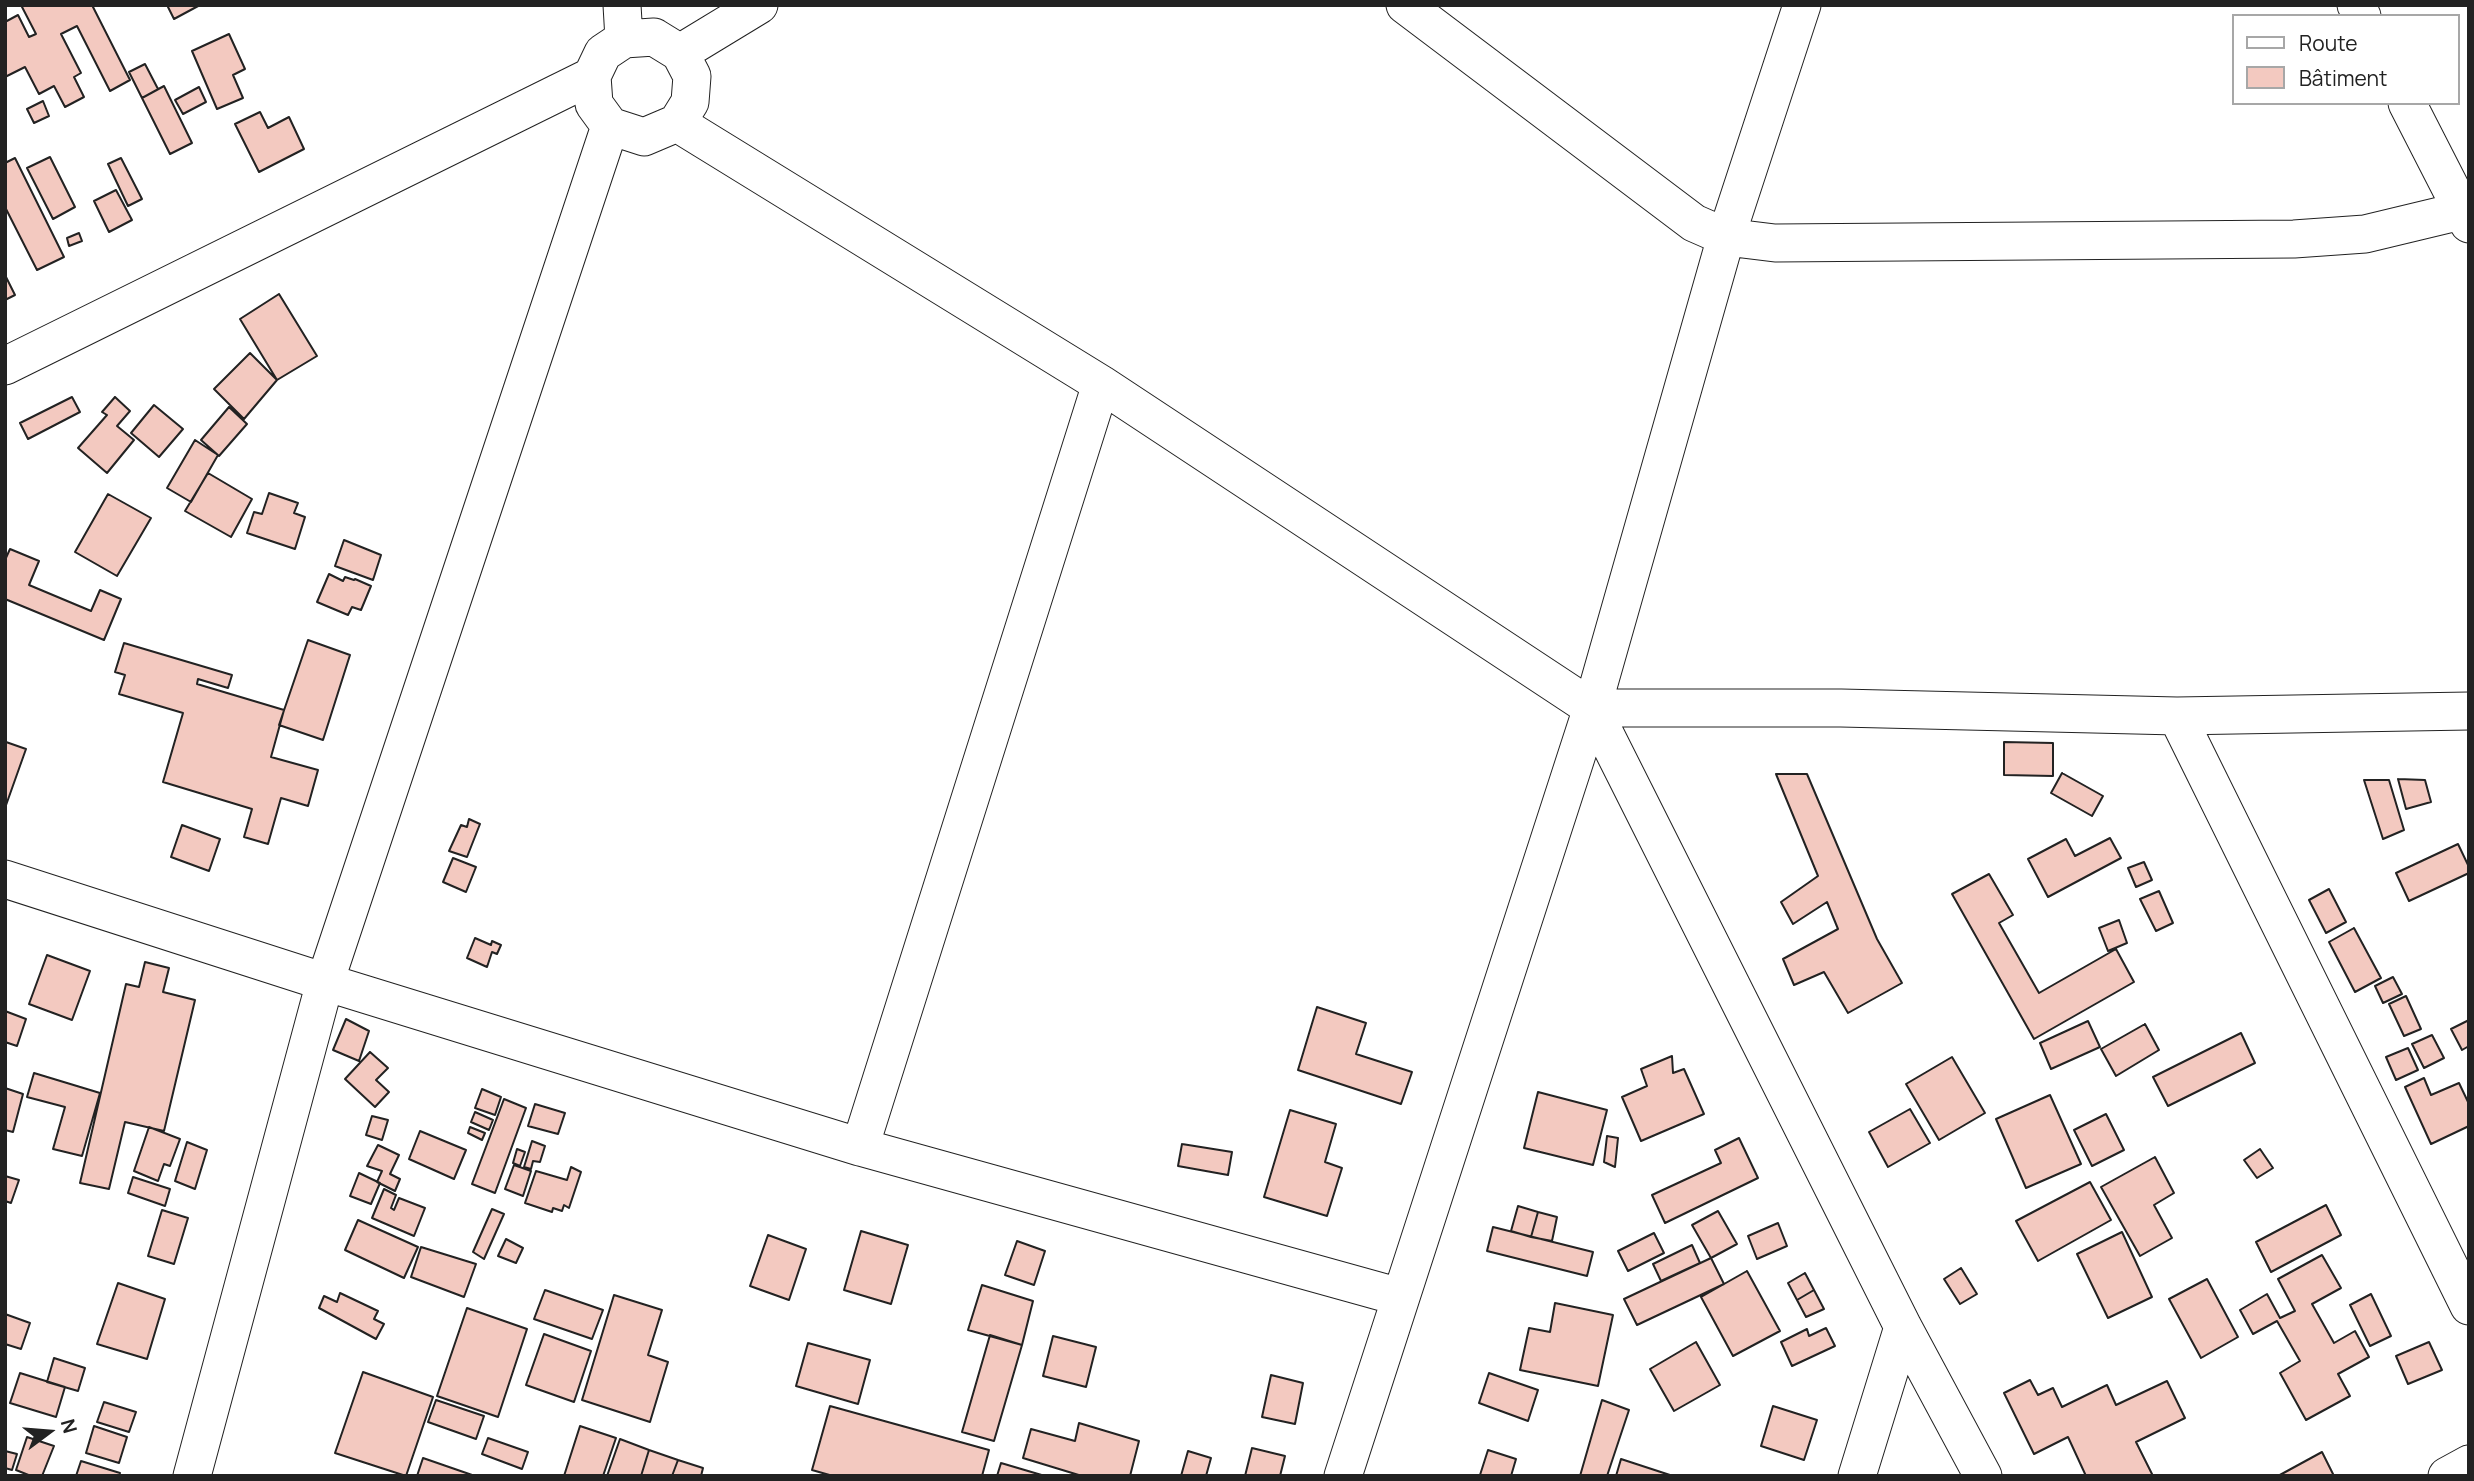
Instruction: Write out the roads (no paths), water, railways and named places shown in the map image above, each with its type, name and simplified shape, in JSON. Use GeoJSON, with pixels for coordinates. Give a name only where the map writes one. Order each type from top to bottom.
{"type":"FeatureCollection","features":[{"type":"Feature","properties":{"kind":"street"},"geometry":{"type":"LineString","coordinates":[[680,53],[760,5]]}},
{"type":"Feature","properties":{"kind":"street"},"geometry":{"type":"LineString","coordinates":[[1405,5],[1694,223],[1726,237],[1775,243],[2294,239],[2365,234],[2467,215],[2408,105]]}},
{"type":"Feature","properties":{"kind":"street"},"geometry":{"type":"LineString","coordinates":[[1343,1476],[1592,708],[1726,237],[1802,5]]}},
{"type":"Feature","properties":{"kind":"street"},"geometry":{"type":"LineString","coordinates":[[623,22],[680,53],[692,76],[690,102],[677,123],[644,137],[610,125],[594,104],[592,76],[623,22]]}},
{"type":"Feature","properties":{"kind":"street"},"geometry":{"type":"LineString","coordinates":[[5,366],[592,76]]}},
{"type":"Feature","properties":{"kind":"street"},"geometry":{"type":"LineString","coordinates":[[677,123],[1101,384],[1592,708],[1903,1327],[1983,1476]]}},
{"type":"Feature","properties":{"kind":"street"},"geometry":{"type":"LineString","coordinates":[[196,1475],[326,982],[610,125]]}},
{"type":"Feature","properties":{"kind":"street"},"geometry":{"type":"LineString","coordinates":[[860,1147],[1101,384]]}},
{"type":"Feature","properties":{"kind":"street"},"geometry":{"type":"LineString","coordinates":[[1592,708],[1841,708],[2177,716],[2469,712]]}},
{"type":"Feature","properties":{"kind":"street"},"geometry":{"type":"LineString","coordinates":[[2177,716],[2469,1306]]}},
{"type":"Feature","properties":{"kind":"street"},"geometry":{"type":"LineString","coordinates":[[5,879],[326,982],[860,1147],[1400,1297]]}},
{"type":"Feature","properties":{"kind":"street"},"geometry":{"type":"LineString","coordinates":[[1857,1476],[1903,1327]]}},
{"type":"Feature","properties":{"kind":"street"},"geometry":{"type":"LineString","coordinates":[[2447,1476],[2469,1464]]}}]}
